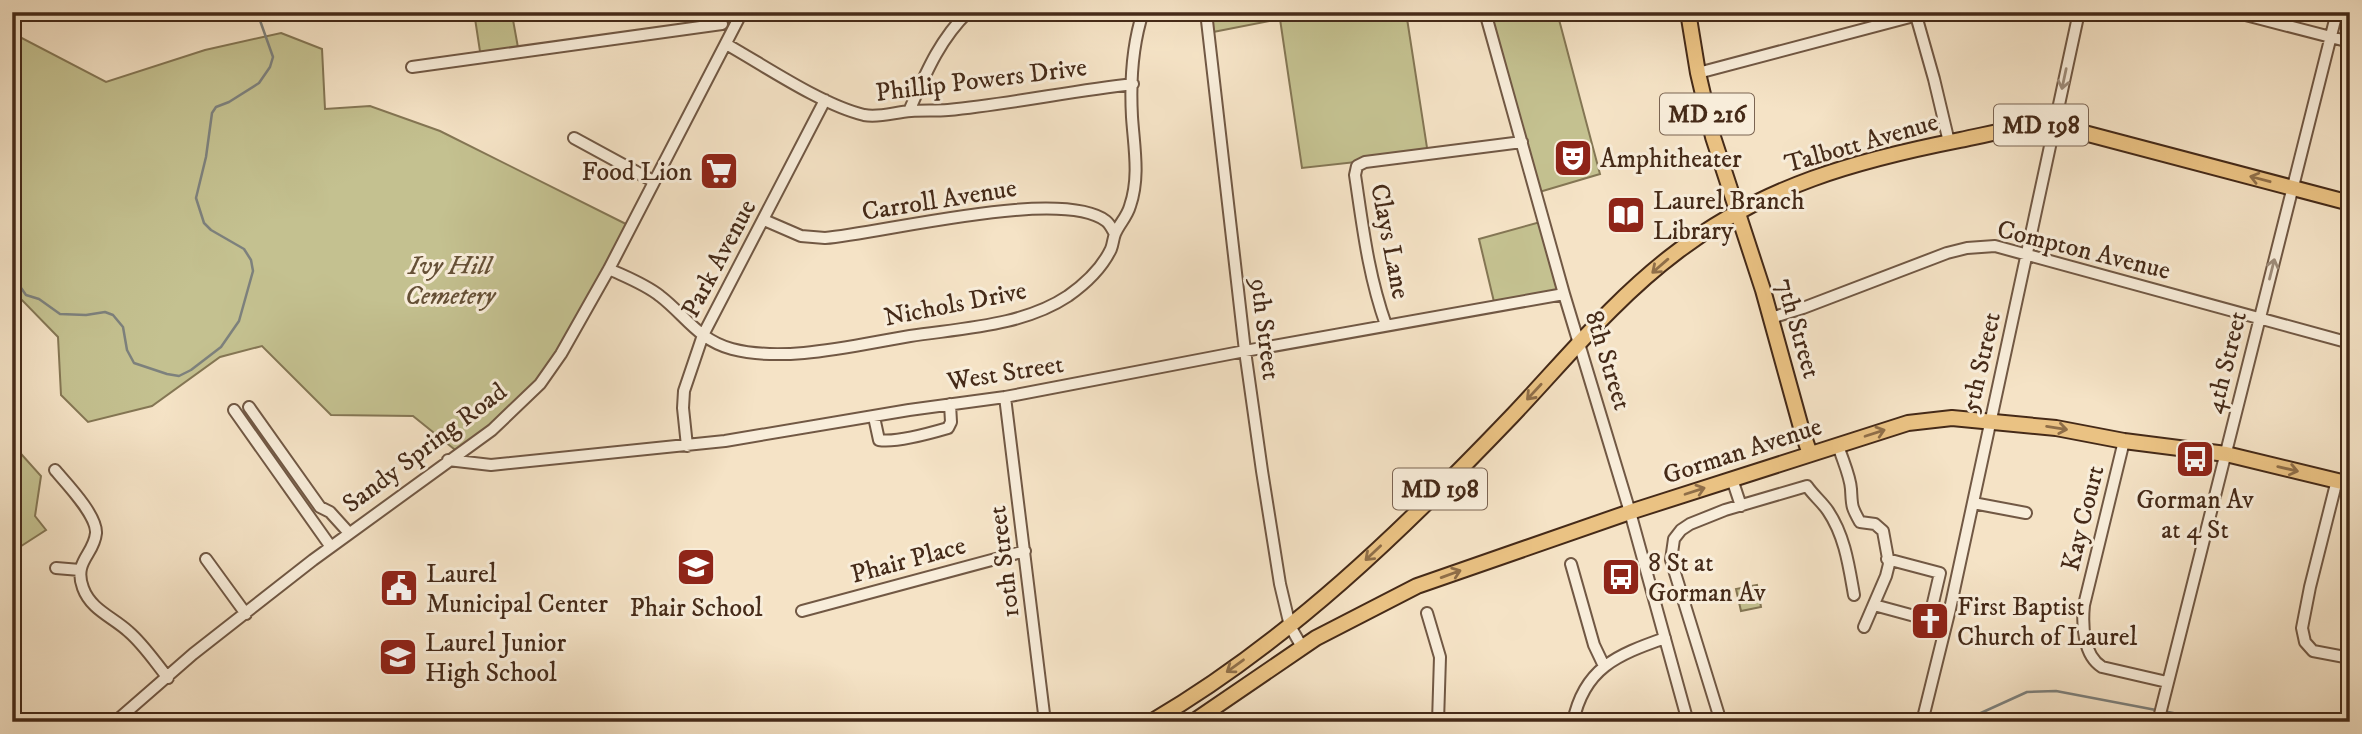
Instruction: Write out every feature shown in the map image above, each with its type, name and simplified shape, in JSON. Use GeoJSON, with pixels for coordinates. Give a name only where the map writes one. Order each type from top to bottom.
{"type":"FeatureCollection","features":[{"type":"Feature","properties":{"kind":"main road","name":"7th Street"},"geometry":{"type":"LineString","coordinates":[[1688,12],[1698,73],[1713,137],[1771,318],[1810,454]]}},
{"type":"Feature","properties":{"kind":"main road","name":"Talbott Avenue"},"geometry":{"type":"LineString","coordinates":[[1290,626],[1402,526],[1614,308],[1677,251],[1737,213],[1819,175],[1881,157],[1949,142],[2031,126],[2054,125],[2350,203]]}},
{"type":"Feature","properties":{"kind":"main road","name":"Gorman Avenue"},"geometry":{"type":"LineString","coordinates":[[1193,722],[1302,647],[1340,624],[1417,586],[1630,512],[1891,427],[1952,418],[2056,428],[2123,441],[2226,454],[2343,482]]}},
{"type":"Feature","properties":{"kind":"main road","name":"MD 198"},"geometry":{"type":"LineString","coordinates":[[1151,722],[1290,626]]}},
{"type":"Feature","properties":{"kind":"street"},"geometry":{"type":"LineString","coordinates":[[720,12],[722,24],[732,32]]}},
{"type":"Feature","properties":{"kind":"street","name":"Sandy Spring Road"},"geometry":{"type":"LineString","coordinates":[[115,722],[193,654],[349,533],[492,430],[540,384],[561,355],[609,269],[742,12]]}},
{"type":"Feature","properties":{"kind":"street"},"geometry":{"type":"LineString","coordinates":[[909,111],[934,55],[947,34],[968,12]]}},
{"type":"Feature","properties":{"kind":"street","name":"Nichols Drive"},"geometry":{"type":"LineString","coordinates":[[609,269],[663,297],[683,319],[703,335],[729,348],[757,353],[784,354],[847,346],[1006,321],[1048,307],[1080,286],[1107,257],[1115,234],[1126,217],[1136,170],[1132,114],[1133,45],[1143,12]]}},
{"type":"Feature","properties":{"kind":"street","name":"9th Street"},"geometry":{"type":"LineString","coordinates":[[1206,12],[1245,351],[1277,566],[1290,626],[1302,647]]}},
{"type":"Feature","properties":{"kind":"street","name":"8th Street"},"geometry":{"type":"LineString","coordinates":[[1485,12],[1688,722]]}},
{"type":"Feature","properties":{"kind":"street"},"geometry":{"type":"LineString","coordinates":[[1698,73],[1929,12]]}},
{"type":"Feature","properties":{"kind":"street","name":"5th Street"},"geometry":{"type":"LineString","coordinates":[[1922,722],[1973,503],[2079,12]]}},
{"type":"Feature","properties":{"kind":"street"},"geometry":{"type":"LineString","coordinates":[[2234,12],[2350,42]]}},
{"type":"Feature","properties":{"kind":"street","name":"4th Street"},"geometry":{"type":"LineString","coordinates":[[2159,720],[2337,12]]}},
{"type":"Feature","properties":{"kind":"street"},"geometry":{"type":"LineString","coordinates":[[1915,14],[1949,142]]}},
{"type":"Feature","properties":{"kind":"street"},"geometry":{"type":"LineString","coordinates":[[412,66],[722,24]]}},
{"type":"Feature","properties":{"kind":"street","name":"Phillip Powers Drive"},"geometry":{"type":"LineString","coordinates":[[726,44],[825,100],[874,116],[946,110],[1133,84]]}},
{"type":"Feature","properties":{"kind":"street","name":"Park Avenue"},"geometry":{"type":"LineString","coordinates":[[687,446],[684,391],[703,335],[825,100]]}},
{"type":"Feature","properties":{"kind":"street"},"geometry":{"type":"LineString","coordinates":[[574,138],[653,181]]}},
{"type":"Feature","properties":{"kind":"street","name":"Clays Lane"},"geometry":{"type":"LineString","coordinates":[[1385,325],[1363,242],[1355,175],[1357,166],[1365,162],[1522,142]]}},
{"type":"Feature","properties":{"kind":"street","name":"Carroll Avenue"},"geometry":{"type":"LineString","coordinates":[[764,220],[801,236],[825,238],[1013,210],[1054,208],[1095,215],[1105,220],[1115,234]]}},
{"type":"Feature","properties":{"kind":"street","name":"Compton Avenue"},"geometry":{"type":"LineString","coordinates":[[1771,318],[1947,253],[1995,246],[2350,343]]}},
{"type":"Feature","properties":{"kind":"street","name":"West Street"},"geometry":{"type":"LineString","coordinates":[[448,460],[491,465],[687,446],[1005,397],[1564,294]]}},
{"type":"Feature","properties":{"kind":"street","name":"10th Street"},"geometry":{"type":"LineString","coordinates":[[1005,397],[1045,722]]}},
{"type":"Feature","properties":{"kind":"street"},"geometry":{"type":"LineString","coordinates":[[874,417],[879,440],[895,439],[948,428],[951,422],[950,404]]}},
{"type":"Feature","properties":{"kind":"street"},"geometry":{"type":"LineString","coordinates":[[248,407],[320,507],[330,512],[349,533]]}},
{"type":"Feature","properties":{"kind":"street"},"geometry":{"type":"LineString","coordinates":[[234,410],[331,547]]}},
{"type":"Feature","properties":{"kind":"street","name":"Kay Court"},"geometry":{"type":"LineString","coordinates":[[2123,441],[2084,605],[2082,625],[2088,648],[2095,662],[2102,667],[2167,682]]}},
{"type":"Feature","properties":{"kind":"street"},"geometry":{"type":"LineString","coordinates":[[1838,445],[1851,490],[1853,509],[1860,522],[1875,524],[1883,531],[1889,564],[1864,627]]}},
{"type":"Feature","properties":{"kind":"street"},"geometry":{"type":"LineString","coordinates":[[55,470],[95,526],[95,537],[80,570],[84,591],[92,603],[129,631],[167,678]]}},
{"type":"Feature","properties":{"kind":"street"},"geometry":{"type":"LineString","coordinates":[[1732,479],[1741,506]]}},
{"type":"Feature","properties":{"kind":"street"},"geometry":{"type":"LineString","coordinates":[[2343,482],[2309,587],[2302,628],[2305,642],[2313,651],[2350,658]]}},
{"type":"Feature","properties":{"kind":"street"},"geometry":{"type":"LineString","coordinates":[[1721,722],[1675,579],[1671,559],[1672,547],[1681,530],[1725,510],[1807,486],[1827,510],[1837,529],[1848,560],[1854,595]]}},
{"type":"Feature","properties":{"kind":"street"},"geometry":{"type":"LineString","coordinates":[[1973,503],[2026,513]]}},
{"type":"Feature","properties":{"kind":"street","name":"Phair Place"},"geometry":{"type":"LineString","coordinates":[[802,611],[1025,551]]}},
{"type":"Feature","properties":{"kind":"street"},"geometry":{"type":"LineString","coordinates":[[206,559],[246,614]]}},
{"type":"Feature","properties":{"kind":"street"},"geometry":{"type":"LineString","coordinates":[[1886,559],[1940,573],[1929,620]]}},
{"type":"Feature","properties":{"kind":"street"},"geometry":{"type":"LineString","coordinates":[[1571,564],[1594,645],[1604,666]]}},
{"type":"Feature","properties":{"kind":"street"},"geometry":{"type":"LineString","coordinates":[[56,568],[80,570]]}},
{"type":"Feature","properties":{"kind":"street"},"geometry":{"type":"LineString","coordinates":[[1874,605],[1946,624]]}},
{"type":"Feature","properties":{"kind":"street"},"geometry":{"type":"LineString","coordinates":[[1427,613],[1440,657],[1438,722]]}},
{"type":"Feature","properties":{"kind":"street"},"geometry":{"type":"LineString","coordinates":[[1573,722],[1577,701],[1583,689],[1604,666],[1639,647],[1665,638]]}},
{"type":"Feature","properties":{"kind":"green space"},"geometry":{"type":"Polygon","coordinates":[[[474,12],[515,12],[516,19],[513,20],[519,53],[481,58],[474,12]]]}},
{"type":"Feature","properties":{"kind":"green space"},"geometry":{"type":"Polygon","coordinates":[[[1207,12],[1406,12],[1428,154],[1302,168],[1280,19],[1208,33],[1207,12]]]}},
{"type":"Feature","properties":{"kind":"green space"},"geometry":{"type":"Polygon","coordinates":[[[1484,12],[1557,12],[1600,174],[1536,193],[1484,12]]]}},
{"type":"Feature","properties":{"kind":"green space","name":"Ivy Hill Cemetery"},"geometry":{"type":"Polygon","coordinates":[[[281,33],[322,49],[325,109],[370,106],[440,131],[630,226],[561,354],[520,405],[459,453],[413,416],[331,415],[262,346],[220,357],[152,406],[88,422],[61,395],[58,337],[22,300],[12,296],[12,36],[18,36],[106,82],[205,50],[281,33]]]}},
{"type":"Feature","properties":{"kind":"green space"},"geometry":{"type":"Polygon","coordinates":[[[1544,221],[1564,294],[1495,306],[1479,239],[1544,221]]]}},
{"type":"Feature","properties":{"kind":"green space"},"geometry":{"type":"Polygon","coordinates":[[[14,446],[41,476],[35,516],[46,530],[12,552],[14,446]]]}},
{"type":"Feature","properties":{"kind":"green space"},"geometry":{"type":"Polygon","coordinates":[[[1757,585],[1761,607],[1741,611],[1736,589],[1757,585]]]}},
{"type":"Feature","properties":{"kind":"waterway"},"geometry":{"type":"LineString","coordinates":[[12,275],[26,295],[39,299],[60,314],[86,315],[105,312],[113,315],[123,327],[127,350],[134,363],[179,376],[221,347],[239,321],[253,271],[251,260],[244,249],[204,223],[196,198],[206,157],[212,113],[216,107],[259,83],[270,67],[273,57],[257,12]]}},
{"type":"Feature","properties":{"kind":"waterway"},"geometry":{"type":"LineString","coordinates":[[1961,722],[2027,692],[2056,691],[2156,710]]}},
{"type":"Feature","properties":{"kind":"waterway"},"geometry":{"type":"LineString","coordinates":[[2163,711],[2183,715],[2292,722]]}},
{"type":"Feature","properties":{"kind":"place","name":"Amphitheater"},"geometry":{"type":"Point","coordinates":[1573,158]}},
{"type":"Feature","properties":{"kind":"place","name":"Food Lion"},"geometry":{"type":"Point","coordinates":[719,171]}},
{"type":"Feature","properties":{"kind":"place","name":"Laurel Branch Library"},"geometry":{"type":"Point","coordinates":[1626,215]}},
{"type":"Feature","properties":{"kind":"place","name":"Gorman Av at 4 St"},"geometry":{"type":"Point","coordinates":[2195,459]}},
{"type":"Feature","properties":{"kind":"place","name":"Phair School"},"geometry":{"type":"Point","coordinates":[696,567]}},
{"type":"Feature","properties":{"kind":"place","name":"8 St at Gorman Av"},"geometry":{"type":"Point","coordinates":[1621,577]}},
{"type":"Feature","properties":{"kind":"place","name":"Laurel Municipal Center"},"geometry":{"type":"Point","coordinates":[399,588]}},
{"type":"Feature","properties":{"kind":"place","name":"First Baptist Church of Laurel"},"geometry":{"type":"Point","coordinates":[1930,621]}},
{"type":"Feature","properties":{"kind":"place","name":"Laurel Junior High School"},"geometry":{"type":"Point","coordinates":[398,657]}}]}
